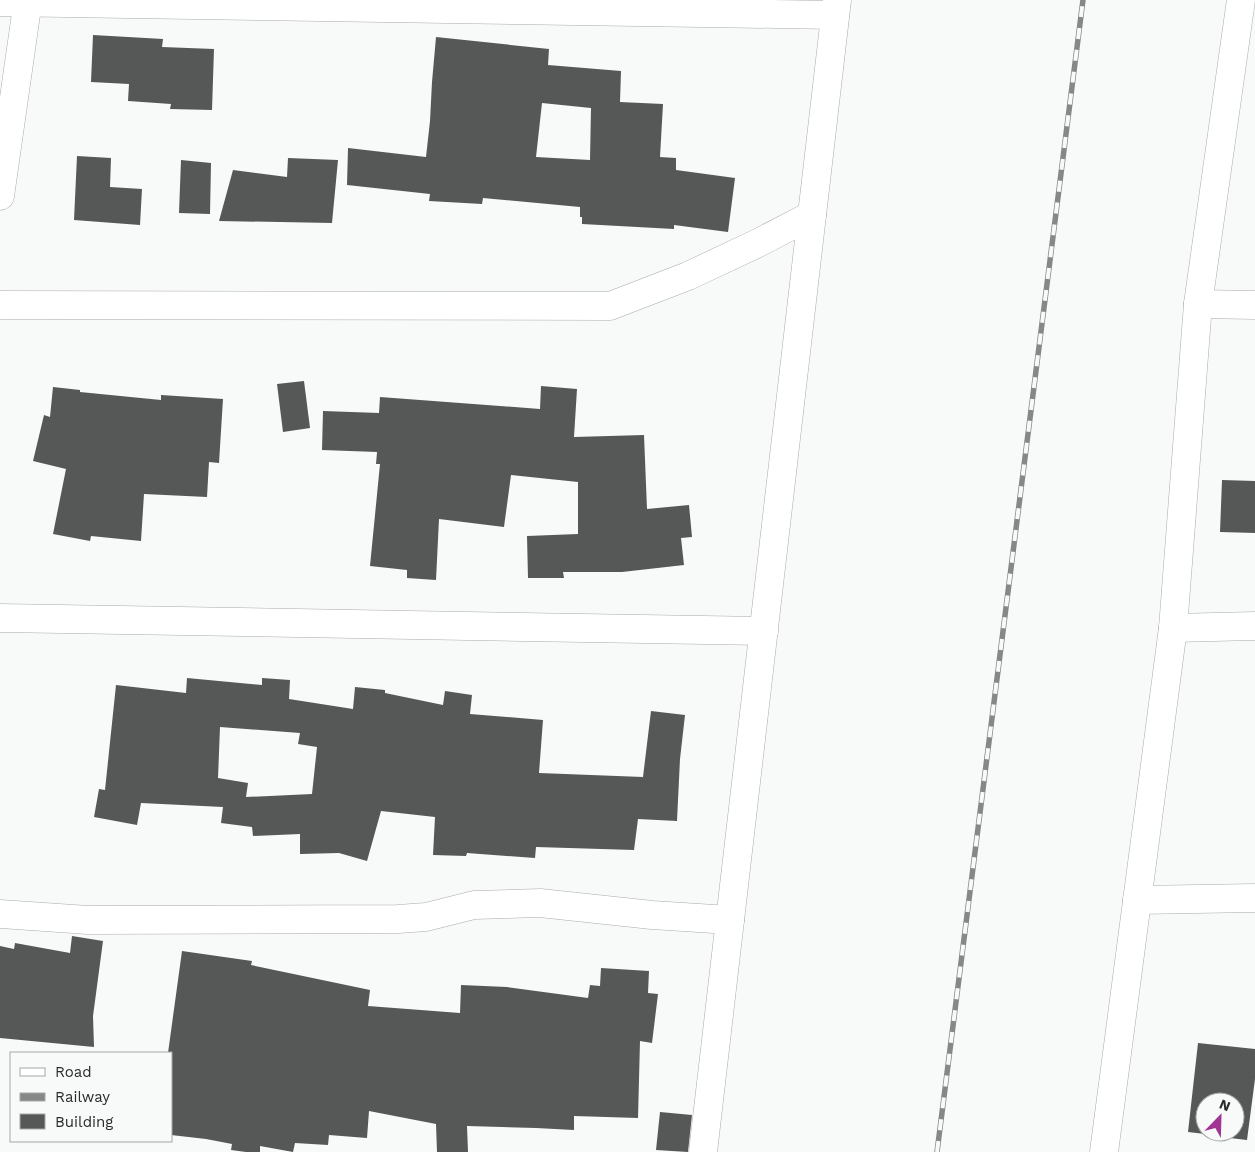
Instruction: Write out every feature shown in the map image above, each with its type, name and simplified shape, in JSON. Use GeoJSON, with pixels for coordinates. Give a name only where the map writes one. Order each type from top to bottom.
{"type":"FeatureCollection","features":[{"type":"Feature","properties":{"kind":"street"},"geometry":{"type":"LineString","coordinates":[[0,196],[28,1]]}},
{"type":"Feature","properties":{"kind":"street"},"geometry":{"type":"LineString","coordinates":[[0,2],[836,8],[703,1152]]}},
{"type":"Feature","properties":{"kind":"street"},"geometry":{"type":"LineString","coordinates":[[1104,1152],[1173,628],[1198,304],[1246,4]]}},
{"type":"Feature","properties":{"kind":"street"},"geometry":{"type":"LineString","coordinates":[[0,305],[610,306],[688,276],[812,215]]}},
{"type":"Feature","properties":{"kind":"street"},"geometry":{"type":"LineString","coordinates":[[1198,304],[1255,305]]}},
{"type":"Feature","properties":{"kind":"street"},"geometry":{"type":"LineString","coordinates":[[0,618],[764,631]]}},
{"type":"Feature","properties":{"kind":"street"},"geometry":{"type":"LineString","coordinates":[[1173,628],[1255,626]]}},
{"type":"Feature","properties":{"kind":"street"},"geometry":{"type":"LineString","coordinates":[[1137,900],[1255,898]]}},
{"type":"Feature","properties":{"kind":"street"},"geometry":{"type":"LineString","coordinates":[[0,914],[88,920],[398,920],[426,917],[474,905],[540,903],[652,915],[730,920]]}},
{"type":"Feature","properties":{"kind":"building"},"geometry":{"type":"Polygon","coordinates":[[[93,35],[163,39],[162,47],[214,49],[212,110],[170,109],[171,104],[128,101],[129,84],[91,82],[93,35]]]}},
{"type":"Feature","properties":{"kind":"building"},"geometry":{"type":"Polygon","coordinates":[[[436,37],[549,49],[548,65],[621,71],[620,102],[663,104],[660,157],[676,158],[676,170],[735,178],[728,232],[674,225],[674,229],[582,224],[580,207],[483,198],[482,204],[429,201],[430,194],[347,185],[348,148],[426,157],[436,37]],[[542,103],[536,157],[590,160],[591,108],[542,103]]]}},
{"type":"Feature","properties":{"kind":"building"},"geometry":{"type":"Polygon","coordinates":[[[77,156],[111,158],[110,187],[142,189],[140,225],[74,220],[77,156]]]}},
{"type":"Feature","properties":{"kind":"building"},"geometry":{"type":"Polygon","coordinates":[[[288,158],[338,160],[332,223],[219,221],[233,170],[287,177],[288,158]]]}},
{"type":"Feature","properties":{"kind":"building"},"geometry":{"type":"Polygon","coordinates":[[[181,160],[211,163],[210,214],[179,213],[181,160]]]}},
{"type":"Feature","properties":{"kind":"building"},"geometry":{"type":"Polygon","coordinates":[[[304,381],[310,428],[283,432],[277,384],[304,381]]]}},
{"type":"Feature","properties":{"kind":"building"},"geometry":{"type":"Polygon","coordinates":[[[541,386],[577,389],[574,437],[644,435],[647,509],[689,505],[692,537],[681,538],[684,565],[622,572],[563,572],[564,578],[528,578],[527,536],[578,534],[578,482],[511,475],[504,527],[439,519],[436,580],[407,578],[407,570],[370,566],[380,464],[376,464],[377,452],[322,450],[323,411],[379,413],[380,397],[540,409],[541,386]]]}},
{"type":"Feature","properties":{"kind":"building"},"geometry":{"type":"Polygon","coordinates":[[[53,387],[80,390],[80,392],[161,400],[161,395],[223,399],[219,463],[209,462],[207,497],[144,494],[141,541],[91,536],[90,541],[53,534],[66,469],[33,461],[44,415],[50,417],[53,387]]]}},
{"type":"Feature","properties":{"kind":"building"},"geometry":{"type":"Polygon","coordinates":[[[1222,480],[1255,481],[1255,533],[1220,532],[1222,480]]]}},
{"type":"Feature","properties":{"kind":"building"},"geometry":{"type":"Polygon","coordinates":[[[187,678],[262,685],[262,678],[290,680],[289,699],[353,709],[355,687],[385,690],[385,693],[443,705],[445,691],[472,695],[470,714],[543,720],[539,773],[643,777],[651,711],[685,715],[680,759],[677,821],[638,819],[634,850],[536,847],[535,858],[467,853],[466,856],[433,855],[435,817],[381,811],[367,861],[339,853],[300,854],[300,834],[253,836],[252,827],[221,823],[223,807],[141,803],[137,825],[94,817],[99,789],[105,790],[116,685],[186,693],[187,678]],[[220,727],[218,778],[248,783],[246,797],[312,794],[317,747],[298,744],[300,733],[220,727]]]}},
{"type":"Feature","properties":{"kind":"building"},"geometry":{"type":"Polygon","coordinates":[[[72,936],[103,941],[93,1016],[94,1047],[0,1038],[0,946],[14,949],[15,943],[70,953],[72,936]]]}},
{"type":"Feature","properties":{"kind":"building"},"geometry":{"type":"Polygon","coordinates":[[[182,951],[252,961],[251,965],[370,990],[368,1006],[460,1013],[461,985],[507,987],[588,998],[590,985],[600,986],[601,968],[649,971],[648,993],[658,994],[652,1043],[640,1041],[638,1118],[574,1116],[574,1130],[467,1126],[468,1152],[437,1152],[436,1124],[369,1111],[367,1138],[329,1135],[328,1145],[295,1143],[293,1152],[260,1146],[260,1152],[231,1150],[232,1144],[172,1135],[172,1052],[168,1052],[182,951]]]}},
{"type":"Feature","properties":{"kind":"building"},"geometry":{"type":"Polygon","coordinates":[[[1198,1043],[1255,1049],[1255,1079],[1247,1140],[1245,1140],[1245,1092],[1195,1092],[1195,1133],[1188,1132],[1198,1043]]]}},
{"type":"Feature","properties":{"kind":"building"},"geometry":{"type":"Polygon","coordinates":[[[660,1112],[692,1115],[688,1152],[656,1150],[660,1112]]]}},
{"type":"Feature","properties":{"kind":"railway"},"geometry":{"type":"LineString","coordinates":[[937,1152],[1083,0]]}}]}
